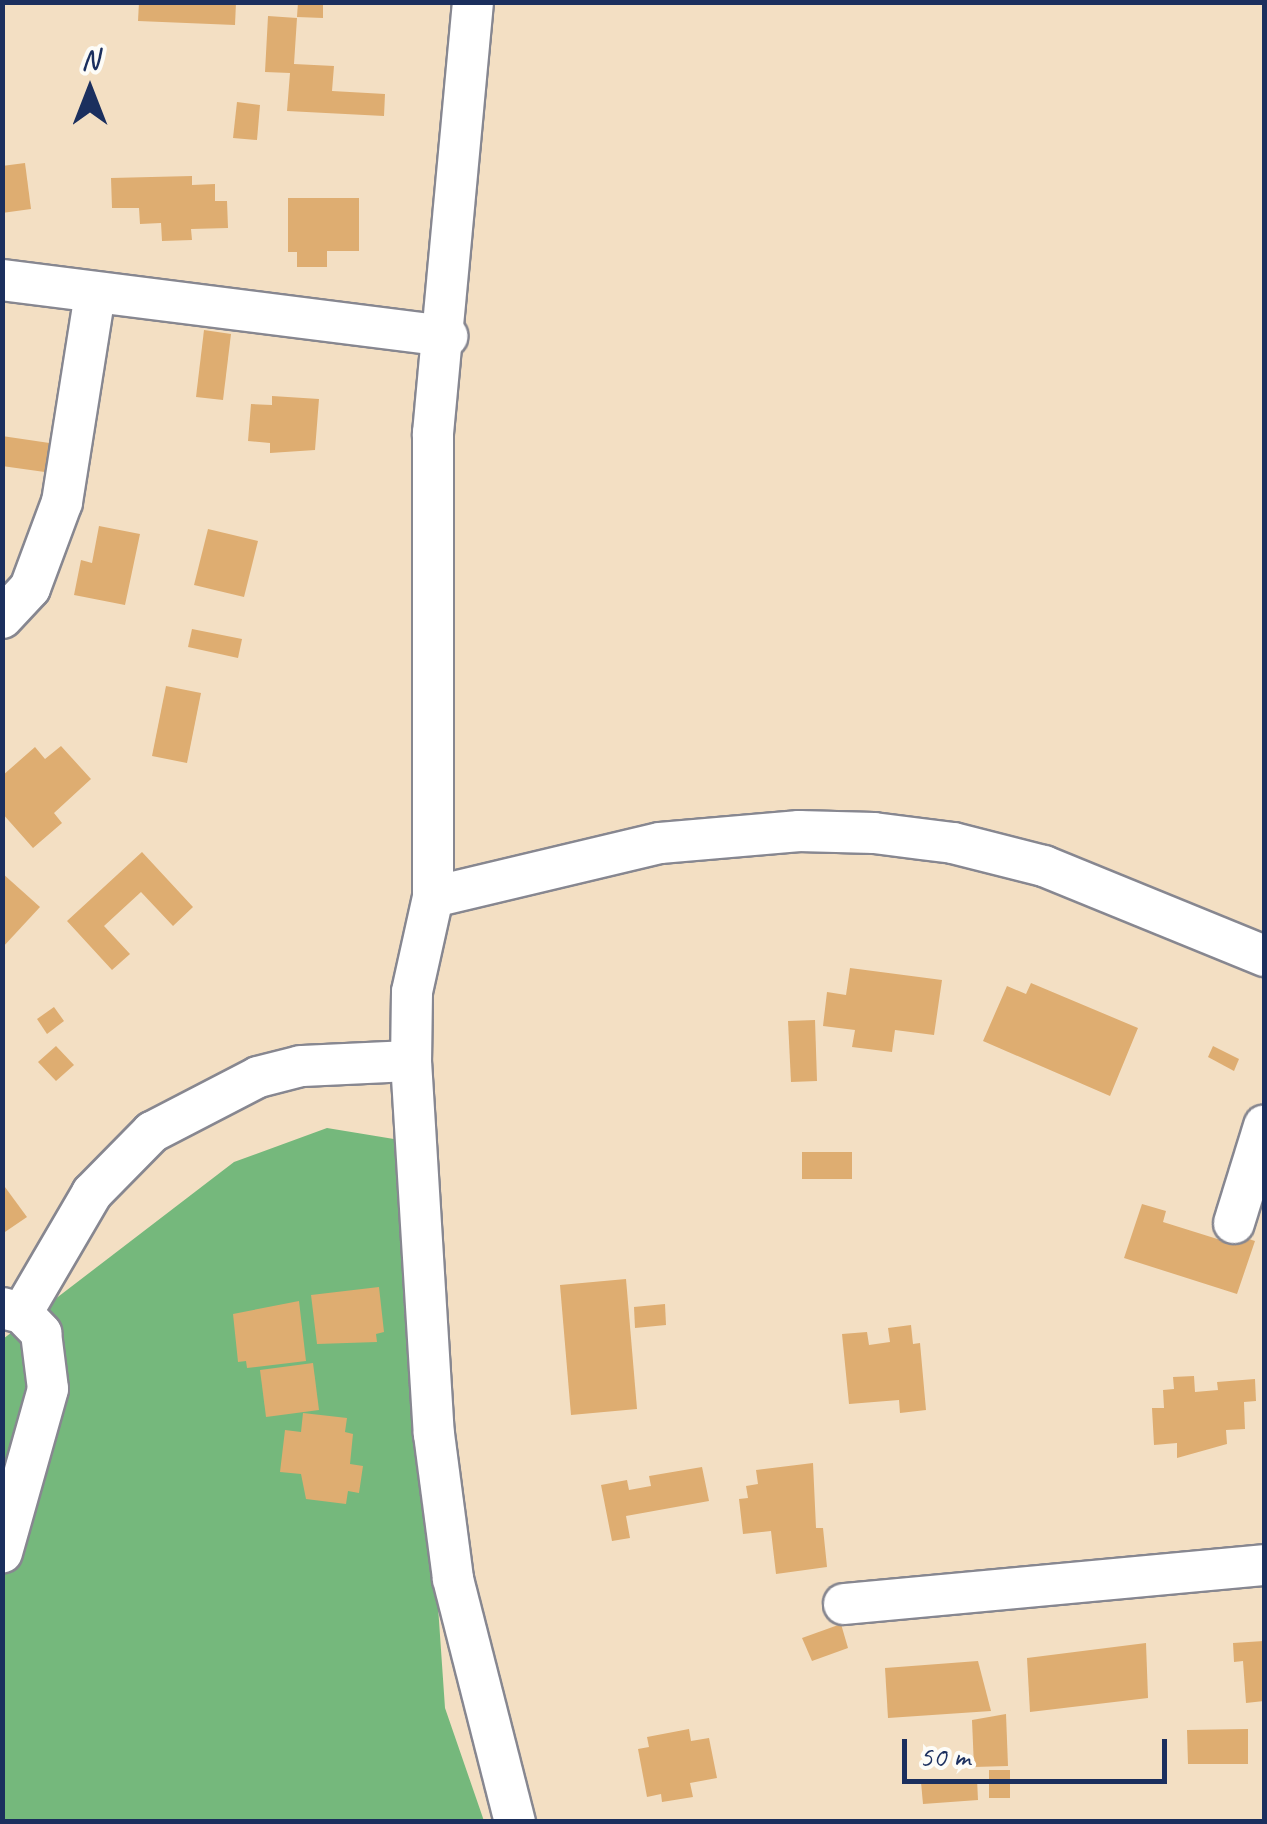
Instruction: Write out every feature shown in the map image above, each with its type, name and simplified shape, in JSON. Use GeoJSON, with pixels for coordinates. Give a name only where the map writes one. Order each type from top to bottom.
{"type":"FeatureCollection","features":[{"type":"Feature","properties":{"kind":"street"},"geometry":{"type":"LineString","coordinates":[[473,2],[428,520],[436,710],[433,897],[412,992],[411,1061],[434,1434],[451,1561],[515,1822]]}},
{"type":"Feature","properties":{"kind":"street"},"geometry":{"type":"LineString","coordinates":[[2,280],[446,336]]}},
{"type":"Feature","properties":{"kind":"street"},"geometry":{"type":"LineString","coordinates":[[2,618],[30,588],[62,502],[95,294]]}},
{"type":"Feature","properties":{"kind":"street"},"geometry":{"type":"LineString","coordinates":[[433,897],[660,842],[800,831],[874,833],[953,843],[1044,866],[1264,956]]}},
{"type":"Feature","properties":{"kind":"street"},"geometry":{"type":"LineString","coordinates":[[2,1553],[48,1388],[41,1333],[12,1310],[92,1193],[125,1154],[164,1124],[258,1077],[301,1066],[411,1061]]}},
{"type":"Feature","properties":{"kind":"street"},"geometry":{"type":"LineString","coordinates":[[1234,1223],[1264,1126]]}},
{"type":"Feature","properties":{"kind":"street"},"geometry":{"type":"LineString","coordinates":[[844,1604],[1264,1565]]}},
{"type":"Feature","properties":{"kind":"green space"},"geometry":{"type":"Polygon","coordinates":[[[327,1128],[406,1141],[445,1708],[484,1821],[3,1822],[3,1339],[234,1162],[327,1128]]]}},
{"type":"Feature","properties":{"kind":"building"},"geometry":{"type":"Polygon","coordinates":[[[139,2],[236,2],[235,25],[138,21],[139,2]]]}},
{"type":"Feature","properties":{"kind":"building"},"geometry":{"type":"Polygon","coordinates":[[[298,2],[323,2],[323,18],[297,17],[298,2]]]}},
{"type":"Feature","properties":{"kind":"building"},"geometry":{"type":"Polygon","coordinates":[[[268,16],[297,18],[294,64],[334,66],[332,91],[385,94],[384,116],[287,111],[290,73],[265,72],[268,16]]]}},
{"type":"Feature","properties":{"kind":"building"},"geometry":{"type":"Polygon","coordinates":[[[237,102],[260,105],[257,140],[233,138],[237,102]]]}},
{"type":"Feature","properties":{"kind":"building"},"geometry":{"type":"Polygon","coordinates":[[[25,163],[31,209],[2,213],[2,166],[25,163]]]}},
{"type":"Feature","properties":{"kind":"building"},"geometry":{"type":"Polygon","coordinates":[[[192,176],[192,185],[215,184],[215,201],[227,201],[228,228],[191,229],[192,240],[162,241],[161,223],[140,224],[139,208],[112,208],[111,178],[192,176]]]}},
{"type":"Feature","properties":{"kind":"building"},"geometry":{"type":"Polygon","coordinates":[[[288,198],[359,198],[359,251],[327,251],[327,267],[297,267],[297,252],[288,252],[288,198]]]}},
{"type":"Feature","properties":{"kind":"building"},"geometry":{"type":"Polygon","coordinates":[[[204,330],[231,334],[223,400],[196,397],[204,330]]]}},
{"type":"Feature","properties":{"kind":"building"},"geometry":{"type":"Polygon","coordinates":[[[272,396],[319,399],[315,450],[270,453],[270,443],[248,441],[251,404],[272,405],[272,396]]]}},
{"type":"Feature","properties":{"kind":"building"},"geometry":{"type":"Polygon","coordinates":[[[2,436],[63,445],[59,474],[2,466],[2,436]]]}},
{"type":"Feature","properties":{"kind":"building"},"geometry":{"type":"Polygon","coordinates":[[[99,526],[140,534],[125,605],[74,595],[81,560],[92,563],[99,526]]]}},
{"type":"Feature","properties":{"kind":"building"},"geometry":{"type":"Polygon","coordinates":[[[208,529],[258,541],[244,597],[194,585],[208,529]]]}},
{"type":"Feature","properties":{"kind":"building"},"geometry":{"type":"Polygon","coordinates":[[[192,629],[242,639],[238,658],[188,647],[192,629]]]}},
{"type":"Feature","properties":{"kind":"building"},"geometry":{"type":"Polygon","coordinates":[[[166,686],[201,693],[187,763],[152,756],[166,686]]]}},
{"type":"Feature","properties":{"kind":"building"},"geometry":{"type":"Polygon","coordinates":[[[61,746],[91,779],[54,813],[62,823],[33,848],[2,813],[2,776],[35,747],[45,759],[61,746]]]}},
{"type":"Feature","properties":{"kind":"building"},"geometry":{"type":"Polygon","coordinates":[[[142,852],[193,907],[173,926],[141,892],[104,926],[130,954],[112,970],[67,921],[142,852]]]}},
{"type":"Feature","properties":{"kind":"building"},"geometry":{"type":"Polygon","coordinates":[[[2,873],[40,907],[2,948],[2,873]]]}},
{"type":"Feature","properties":{"kind":"building"},"geometry":{"type":"Polygon","coordinates":[[[850,968],[942,980],[934,1035],[895,1030],[892,1052],[852,1047],[855,1030],[823,1026],[827,992],[846,995],[850,968]]]}},
{"type":"Feature","properties":{"kind":"building"},"geometry":{"type":"Polygon","coordinates":[[[1031,983],[1138,1028],[1110,1096],[983,1041],[1007,986],[1026,994],[1031,983]]]}},
{"type":"Feature","properties":{"kind":"building"},"geometry":{"type":"Polygon","coordinates":[[[54,1007],[64,1021],[47,1034],[37,1019],[54,1007]]]}},
{"type":"Feature","properties":{"kind":"building"},"geometry":{"type":"Polygon","coordinates":[[[815,1020],[817,1081],[791,1082],[788,1021],[815,1020]]]}},
{"type":"Feature","properties":{"kind":"building"},"geometry":{"type":"Polygon","coordinates":[[[56,1046],[74,1065],[56,1081],[38,1062],[56,1046]]]}},
{"type":"Feature","properties":{"kind":"building"},"geometry":{"type":"Polygon","coordinates":[[[1213,1046],[1239,1059],[1234,1071],[1208,1057],[1213,1046]]]}},
{"type":"Feature","properties":{"kind":"building"},"geometry":{"type":"Polygon","coordinates":[[[802,1152],[852,1152],[852,1179],[802,1179],[802,1152]]]}},
{"type":"Feature","properties":{"kind":"building"},"geometry":{"type":"Polygon","coordinates":[[[2,1183],[27,1217],[2,1234],[2,1183]]]}},
{"type":"Feature","properties":{"kind":"building"},"geometry":{"type":"Polygon","coordinates":[[[1142,1204],[1166,1211],[1163,1222],[1227,1242],[1230,1233],[1255,1241],[1237,1294],[1124,1258],[1142,1204]]]}},
{"type":"Feature","properties":{"kind":"building"},"geometry":{"type":"Polygon","coordinates":[[[626,1279],[637,1409],[571,1415],[560,1285],[626,1279]]]}},
{"type":"Feature","properties":{"kind":"building"},"geometry":{"type":"Polygon","coordinates":[[[379,1287],[384,1332],[376,1334],[377,1342],[317,1344],[311,1295],[379,1287]]]}},
{"type":"Feature","properties":{"kind":"building"},"geometry":{"type":"Polygon","coordinates":[[[299,1301],[306,1361],[247,1368],[246,1361],[238,1362],[233,1314],[299,1301]]]}},
{"type":"Feature","properties":{"kind":"building"},"geometry":{"type":"Polygon","coordinates":[[[665,1304],[666,1325],[635,1328],[634,1307],[665,1304]]]}},
{"type":"Feature","properties":{"kind":"building"},"geometry":{"type":"Polygon","coordinates":[[[911,1325],[913,1344],[920,1343],[926,1410],[900,1413],[899,1400],[849,1404],[842,1334],[867,1332],[869,1345],[890,1342],[888,1328],[911,1325]]]}},
{"type":"Feature","properties":{"kind":"building"},"geometry":{"type":"Polygon","coordinates":[[[313,1363],[319,1410],[266,1417],[260,1370],[313,1363]]]}},
{"type":"Feature","properties":{"kind":"building"},"geometry":{"type":"Polygon","coordinates":[[[1194,1376],[1195,1392],[1218,1390],[1217,1382],[1255,1379],[1256,1401],[1244,1402],[1245,1429],[1226,1430],[1227,1444],[1177,1458],[1177,1443],[1154,1445],[1152,1408],[1164,1408],[1163,1390],[1174,1389],[1173,1377],[1194,1376]]]}},
{"type":"Feature","properties":{"kind":"building"},"geometry":{"type":"Polygon","coordinates":[[[303,1413],[347,1418],[345,1432],[353,1434],[350,1464],[363,1466],[359,1493],[348,1491],[346,1504],[306,1499],[301,1474],[280,1472],[285,1430],[301,1432],[303,1413]]]}},
{"type":"Feature","properties":{"kind":"building"},"geometry":{"type":"Polygon","coordinates":[[[813,1463],[816,1528],[823,1528],[827,1567],[776,1574],[771,1531],[743,1534],[739,1499],[748,1498],[746,1486],[758,1484],[756,1470],[813,1463]]]}},
{"type":"Feature","properties":{"kind":"building"},"geometry":{"type":"Polygon","coordinates":[[[702,1467],[709,1501],[626,1516],[630,1538],[612,1541],[601,1485],[627,1480],[629,1490],[651,1486],[649,1476],[702,1467]]]}},
{"type":"Feature","properties":{"kind":"building"},"geometry":{"type":"Polygon","coordinates":[[[841,1624],[848,1648],[812,1661],[802,1638],[841,1624]]]}},
{"type":"Feature","properties":{"kind":"building"},"geometry":{"type":"Polygon","coordinates":[[[1264,1641],[1264,1701],[1246,1703],[1243,1661],[1234,1662],[1233,1643],[1264,1641]]]}},
{"type":"Feature","properties":{"kind":"building"},"geometry":{"type":"Polygon","coordinates":[[[1146,1643],[1148,1698],[1030,1712],[1027,1658],[1146,1643]]]}},
{"type":"Feature","properties":{"kind":"building"},"geometry":{"type":"Polygon","coordinates":[[[978,1661],[991,1711],[888,1718],[885,1668],[978,1661]]]}},
{"type":"Feature","properties":{"kind":"building"},"geometry":{"type":"Polygon","coordinates":[[[1006,1714],[1008,1766],[974,1767],[972,1720],[1006,1714]]]}},
{"type":"Feature","properties":{"kind":"building"},"geometry":{"type":"Polygon","coordinates":[[[689,1729],[691,1741],[709,1738],[717,1778],[690,1783],[693,1797],[662,1802],[661,1794],[647,1797],[638,1749],[649,1747],[647,1737],[689,1729]]]}},
{"type":"Feature","properties":{"kind":"building"},"geometry":{"type":"Polygon","coordinates":[[[1248,1729],[1248,1764],[1188,1764],[1187,1730],[1248,1729]]]}},
{"type":"Feature","properties":{"kind":"building"},"geometry":{"type":"Polygon","coordinates":[[[989,1770],[1010,1770],[1010,1798],[989,1798],[989,1770]]]}},
{"type":"Feature","properties":{"kind":"building"},"geometry":{"type":"Polygon","coordinates":[[[977,1779],[978,1800],[923,1804],[921,1782],[977,1779]]]}}]}
